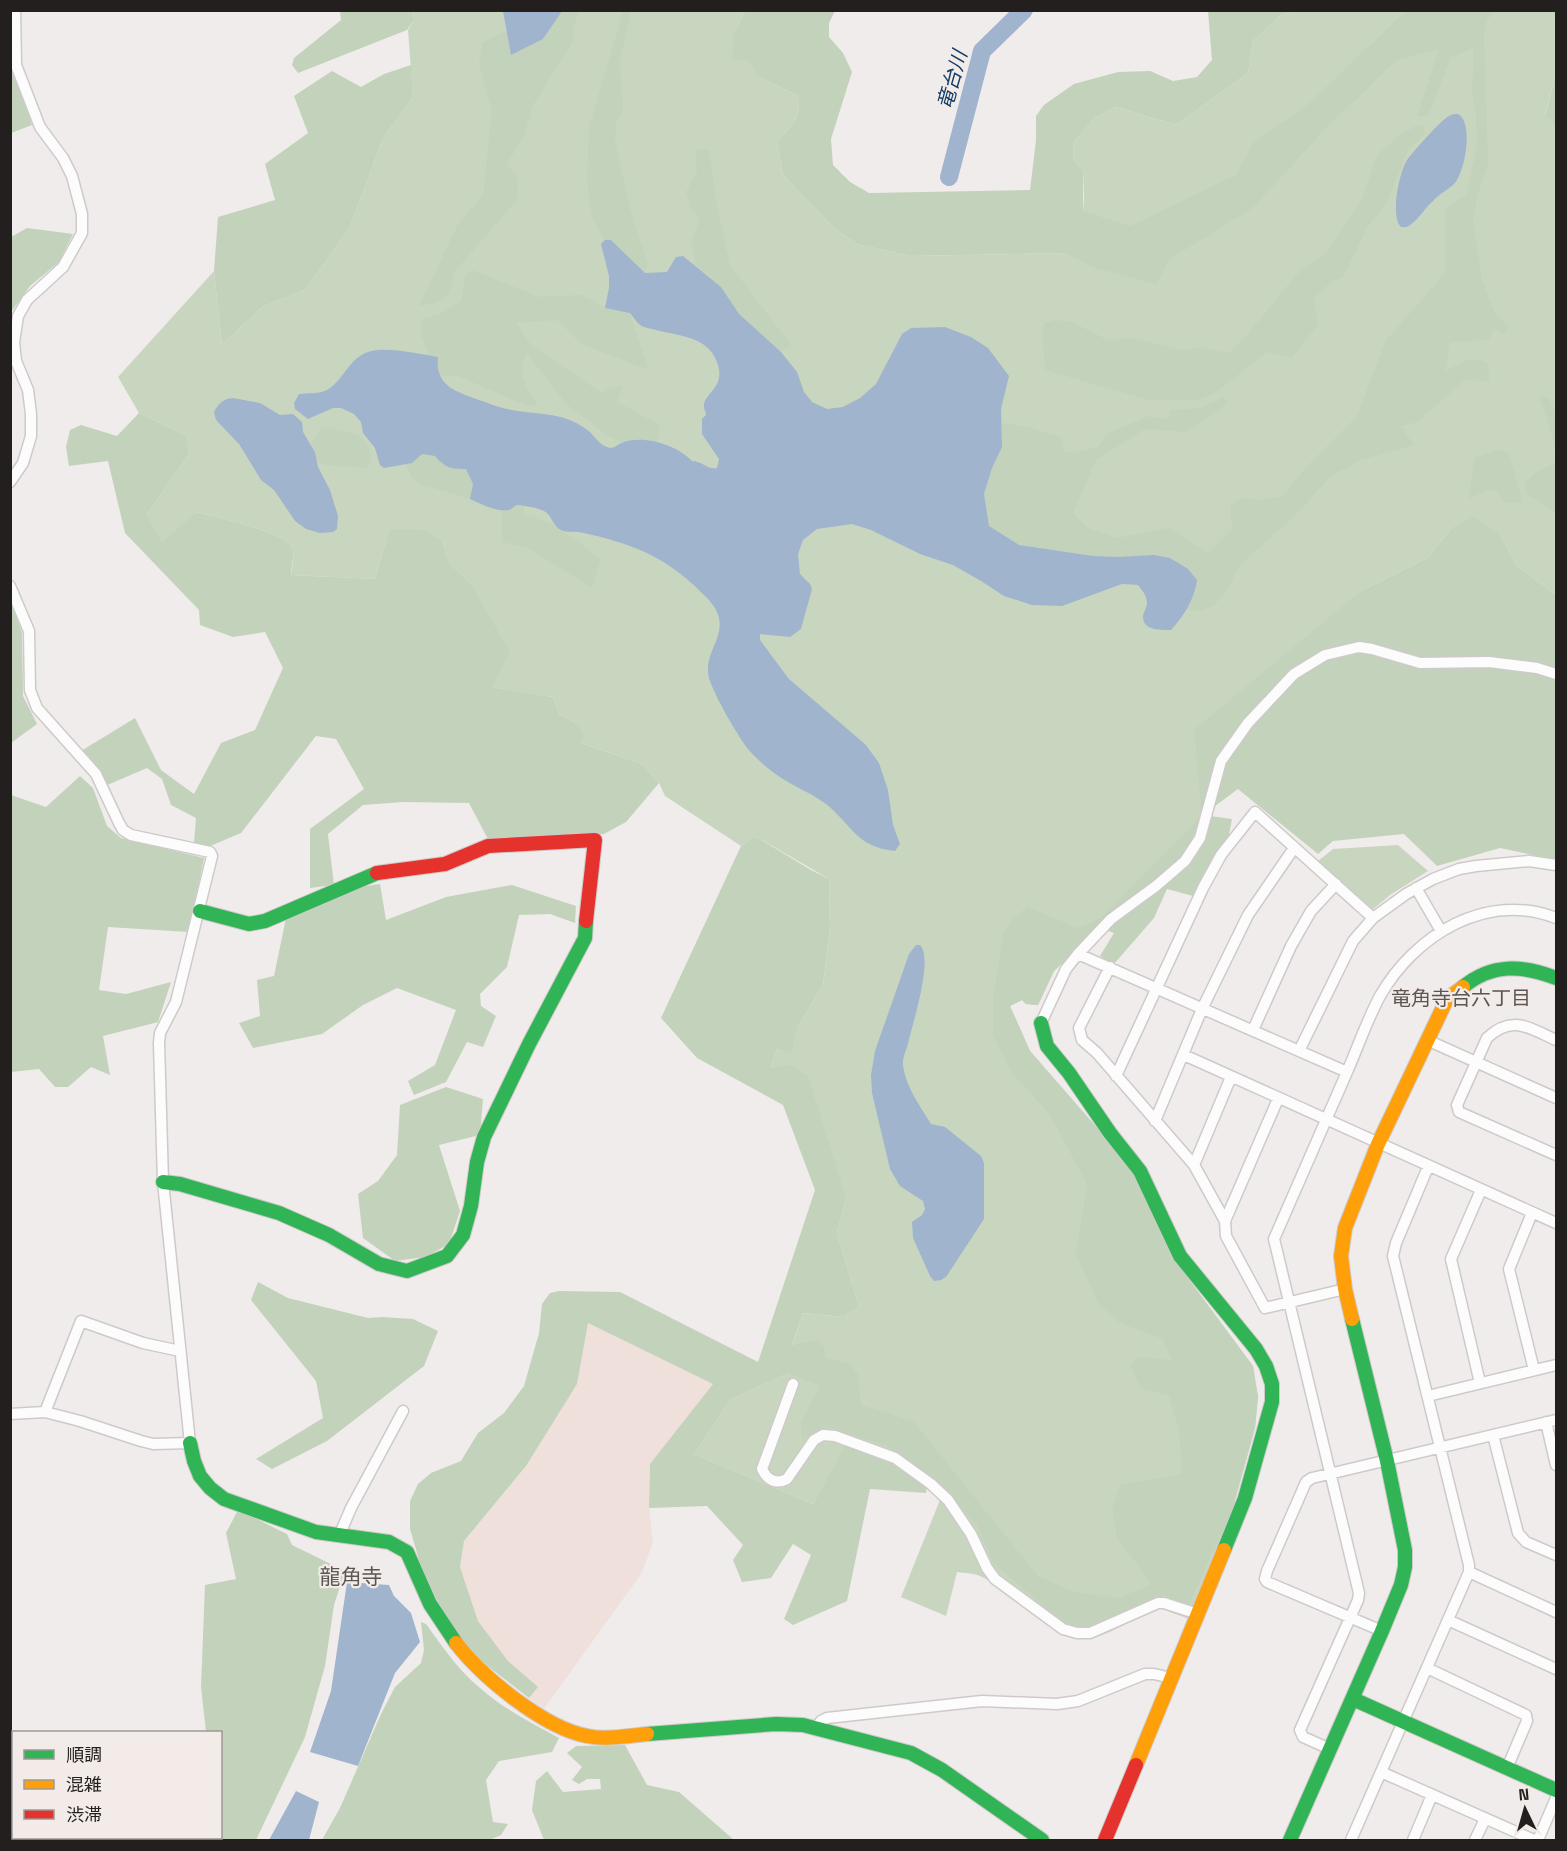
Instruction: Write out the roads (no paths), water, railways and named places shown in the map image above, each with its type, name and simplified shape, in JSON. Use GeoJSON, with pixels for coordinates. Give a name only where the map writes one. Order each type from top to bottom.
{"type":"FeatureCollection","features":[{"type":"Feature","properties":{"kind":"street"},"geometry":{"type":"LineString","coordinates":[[10,482],[23,463],[31,436],[28,390],[16,361],[14,342],[18,316],[27,300],[63,267],[82,233],[82,214],[72,176],[63,158],[40,127],[16,65],[15,10]]}},
{"type":"Feature","properties":{"kind":"street"},"geometry":{"type":"LineString","coordinates":[[10,586],[29,631],[30,690],[37,708],[96,774],[123,830],[130,836],[210,852],[212,856],[176,1002],[160,1033],[159,1043],[163,1182],[190,1443],[201,1480],[211,1491],[224,1499],[281,1521],[316,1532],[389,1542],[407,1552],[434,1612],[465,1657],[486,1676],[552,1726],[582,1737],[601,1738],[776,1724],[816,1728],[911,1753],[925,1759],[999,1808],[1041,1840]]}},
{"type":"Feature","properties":{"kind":"street"},"geometry":{"type":"LineString","coordinates":[[1105,1840],[1245,1498],[1272,1402],[1272,1384],[1266,1366],[1256,1349],[1180,1256],[1140,1171],[1047,1046],[1042,1034],[1041,1023],[1066,969],[1078,954],[1111,919],[1185,861],[1200,838],[1221,761],[1248,723],[1294,674],[1325,655],[1359,648],[1372,649],[1420,663],[1490,662],[1537,668],[1557,674]]}},
{"type":"Feature","properties":{"kind":"street"},"geometry":{"type":"LineString","coordinates":[[1116,1076],[1221,855],[1255,812],[1372,918]]}},
{"type":"Feature","properties":{"kind":"street"},"geometry":{"type":"LineString","coordinates":[[163,1182],[180,1184],[279,1213],[329,1235],[379,1264],[407,1271],[447,1256],[463,1235],[484,1137],[544,1014],[585,938],[596,840],[488,846],[445,864],[382,871],[266,921],[249,924],[200,911]]}},
{"type":"Feature","properties":{"kind":"street"},"geometry":{"type":"LineString","coordinates":[[1155,1121],[1202,1009],[1248,915],[1294,848]]}},
{"type":"Feature","properties":{"kind":"street"},"geometry":{"type":"LineString","coordinates":[[1299,1051],[1353,941],[1372,918],[1416,888],[1459,869],[1529,861],[1557,865]]}},
{"type":"Feature","properties":{"kind":"street"},"geometry":{"type":"LineString","coordinates":[[1253,1030],[1291,946],[1311,911],[1336,884]]}},
{"type":"Feature","properties":{"kind":"street"},"geometry":{"type":"LineString","coordinates":[[1416,888],[1441,931]]}},
{"type":"Feature","properties":{"kind":"street"},"geometry":{"type":"LineString","coordinates":[[1330,1749],[1303,1737],[1300,1732],[1358,1600],[1359,1593],[1288,1302],[1275,1244],[1275,1234],[1380,996],[1403,964],[1441,931],[1471,916],[1514,909],[1557,918]]}},
{"type":"Feature","properties":{"kind":"street"},"geometry":{"type":"LineString","coordinates":[[1078,954],[1347,1071]]}},
{"type":"Feature","properties":{"kind":"street"},"geometry":{"type":"LineString","coordinates":[[1110,968],[1079,1028],[1082,1040],[1097,1053],[1194,1165],[1225,1221],[1226,1236],[1265,1308],[1345,1289]]}},
{"type":"Feature","properties":{"kind":"street"},"geometry":{"type":"LineString","coordinates":[[1290,1840],[1401,1585],[1405,1559],[1403,1537],[1387,1461],[1345,1289],[1341,1242],[1349,1216],[1378,1144],[1447,999],[1463,984],[1480,974],[1506,968],[1535,970],[1556,976]]}},
{"type":"Feature","properties":{"kind":"street"},"geometry":{"type":"LineString","coordinates":[[1557,1040],[1522,1025],[1506,1025],[1495,1030],[1487,1038],[1457,1105],[1459,1112],[1557,1155]]}},
{"type":"Feature","properties":{"kind":"street"},"geometry":{"type":"LineString","coordinates":[[1426,1040],[1557,1098]]}},
{"type":"Feature","properties":{"kind":"street"},"geometry":{"type":"LineString","coordinates":[[1184,1055],[1428,1167],[1557,1223]]}},
{"type":"Feature","properties":{"kind":"street"},"geometry":{"type":"LineString","coordinates":[[1194,1165],[1231,1077]]}},
{"type":"Feature","properties":{"kind":"street"},"geometry":{"type":"LineString","coordinates":[[1225,1221],[1278,1099]]}},
{"type":"Feature","properties":{"kind":"street"},"geometry":{"type":"LineString","coordinates":[[1351,1840],[1469,1572],[1441,1447],[1393,1256],[1396,1243],[1428,1167]]}},
{"type":"Feature","properties":{"kind":"street"},"geometry":{"type":"LineString","coordinates":[[1480,1383],[1451,1259],[1481,1190]]}},
{"type":"Feature","properties":{"kind":"street"},"geometry":{"type":"LineString","coordinates":[[1532,1213],[1509,1269],[1534,1370]]}},
{"type":"Feature","properties":{"kind":"street"},"geometry":{"type":"LineString","coordinates":[[45,1412],[81,1321],[143,1343],[180,1351]]}},
{"type":"Feature","properties":{"kind":"street"},"geometry":{"type":"LineString","coordinates":[[1428,1396],[1557,1365]]}},
{"type":"Feature","properties":{"kind":"street"},"geometry":{"type":"LineString","coordinates":[[793,1384],[762,1468],[765,1475],[773,1482],[781,1483],[788,1479],[814,1440],[823,1435],[835,1436],[895,1458],[931,1484],[948,1500],[971,1534],[987,1568],[996,1579],[1063,1629],[1077,1633],[1090,1633],[1164,1603],[1198,1614]]}},
{"type":"Feature","properties":{"kind":"street"},"geometry":{"type":"LineString","coordinates":[[339,1536],[351,1508],[403,1411]]}},
{"type":"Feature","properties":{"kind":"street"},"geometry":{"type":"LineString","coordinates":[[10,1414],[45,1412],[153,1444],[190,1443]]}},
{"type":"Feature","properties":{"kind":"street"},"geometry":{"type":"LineString","coordinates":[[1382,1631],[1270,1584],[1265,1578],[1304,1486],[1312,1478],[1551,1421],[1557,1465]]}},
{"type":"Feature","properties":{"kind":"street"},"geometry":{"type":"LineString","coordinates":[[1493,1435],[1518,1533],[1526,1542],[1557,1555]]}},
{"type":"Feature","properties":{"kind":"street"},"geometry":{"type":"LineString","coordinates":[[1469,1572],[1557,1612]]}},
{"type":"Feature","properties":{"kind":"street"},"geometry":{"type":"LineString","coordinates":[[1448,1620],[1557,1669]]}},
{"type":"Feature","properties":{"kind":"street"},"geometry":{"type":"LineString","coordinates":[[1427,1668],[1526,1714],[1527,1721],[1507,1768]]}},
{"type":"Feature","properties":{"kind":"street"},"geometry":{"type":"LineString","coordinates":[[816,1728],[821,1721],[827,1718],[926,1706],[982,1701],[1057,1704],[1078,1701],[1145,1674],[1171,1678]]}},
{"type":"Feature","properties":{"kind":"street"},"geometry":{"type":"LineString","coordinates":[[1353,1699],[1557,1790]]}},
{"type":"Feature","properties":{"kind":"street"},"geometry":{"type":"LineString","coordinates":[[1381,1772],[1536,1840],[1557,1798]]}},
{"type":"Feature","properties":{"kind":"street"},"geometry":{"type":"LineString","coordinates":[[1413,1840],[1432,1796]]}},
{"type":"Feature","properties":{"kind":"street"},"geometry":{"type":"LineString","coordinates":[[1475,1840],[1485,1819]]}},
{"type":"Feature","properties":{"kind":"water"},"geometry":{"type":"Polygon","coordinates":[[[503,10],[562,11],[543,39],[511,55],[503,10]]]}},
{"type":"Feature","properties":{"kind":"water"},"geometry":{"type":"Polygon","coordinates":[[[1458,114],[1463,119],[1467,137],[1465,158],[1459,177],[1413,223],[1407,227],[1401,227],[1396,214],[1396,204],[1399,184],[1407,160],[1445,119],[1458,114]]]}},
{"type":"Feature","properties":{"kind":"water"},"geometry":{"type":"Polygon","coordinates":[[[605,240],[611,240],[645,273],[667,272],[676,257],[683,256],[721,287],[739,314],[781,352],[797,372],[804,392],[812,402],[827,409],[843,407],[860,398],[876,384],[902,334],[911,328],[945,327],[971,337],[988,348],[1009,376],[1001,409],[1002,447],[992,468],[984,494],[989,526],[1019,545],[1093,556],[1154,555],[1170,558],[1188,569],[1197,580],[1194,593],[1184,613],[1171,630],[1149,627],[1144,622],[1143,615],[1147,603],[1143,591],[1138,585],[1122,584],[1062,606],[1032,605],[1004,596],[953,565],[920,554],[871,530],[852,524],[817,529],[803,540],[798,554],[800,574],[812,589],[801,629],[790,637],[760,634],[760,640],[789,679],[866,745],[879,763],[888,790],[893,825],[900,844],[895,851],[882,849],[863,840],[826,804],[774,773],[743,742],[721,705],[709,678],[708,667],[717,639],[719,619],[706,597],[681,574],[643,551],[597,536],[561,530],[547,513],[541,510],[517,505],[509,510],[499,510],[470,499],[473,484],[466,469],[449,467],[435,456],[422,454],[412,463],[384,468],[380,465],[375,448],[363,433],[361,422],[354,414],[341,408],[333,408],[308,419],[295,409],[294,403],[299,394],[327,390],[361,355],[375,350],[402,351],[438,357],[438,367],[443,380],[454,390],[468,396],[515,411],[570,420],[585,428],[602,445],[609,448],[632,440],[651,441],[678,450],[692,461],[710,468],[717,468],[719,459],[702,434],[702,419],[706,415],[705,402],[718,382],[718,367],[714,356],[709,349],[695,340],[642,326],[630,313],[605,308],[609,276],[601,244],[605,240]]]}},
{"type":"Feature","properties":{"kind":"water"},"geometry":{"type":"Polygon","coordinates":[[[233,398],[260,403],[280,415],[293,414],[302,422],[303,432],[315,452],[318,467],[330,490],[338,516],[337,529],[333,532],[320,533],[306,529],[295,521],[274,490],[261,480],[239,444],[216,420],[214,412],[218,406],[224,400],[233,398]]]}},
{"type":"Feature","properties":{"kind":"water"},"geometry":{"type":"Polygon","coordinates":[[[916,945],[920,945],[924,952],[925,964],[904,1058],[903,1066],[907,1081],[931,1124],[945,1127],[981,1156],[984,1163],[984,1219],[946,1277],[934,1281],[913,1238],[912,1222],[922,1215],[925,1209],[923,1201],[900,1186],[890,1169],[872,1093],[871,1075],[875,1051],[909,954],[916,945]]]}},
{"type":"Feature","properties":{"kind":"water"},"geometry":{"type":"Polygon","coordinates":[[[347,1582],[389,1585],[394,1596],[411,1613],[420,1642],[395,1673],[358,1766],[310,1752],[331,1691],[347,1582]]]}},
{"type":"Feature","properties":{"kind":"water"},"geometry":{"type":"Polygon","coordinates":[[[296,1791],[319,1802],[309,1840],[269,1840],[296,1791]]]}},
{"type":"Feature","properties":{"kind":"waterway","name":"竜台川"},"geometry":{"type":"LineString","coordinates":[[949,177],[982,51],[1024,10]]}},
{"type":"Feature","properties":{"kind":"district","name":"竜角寺台六丁目"},"geometry":{"type":"Point","coordinates":[1461,998]}},
{"type":"Feature","properties":{"kind":"district","name":"龍角寺"},"geometry":{"type":"Point","coordinates":[351,1577]}}]}
